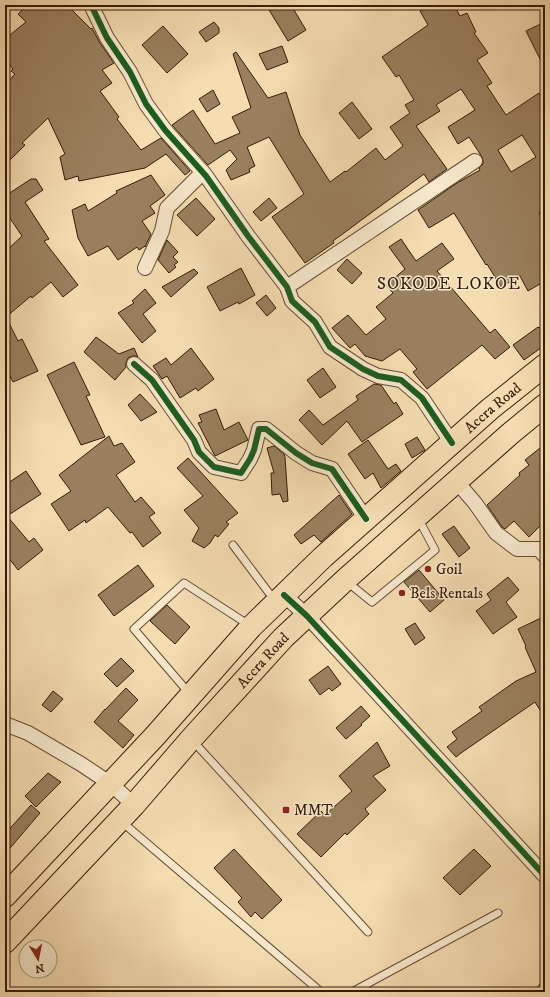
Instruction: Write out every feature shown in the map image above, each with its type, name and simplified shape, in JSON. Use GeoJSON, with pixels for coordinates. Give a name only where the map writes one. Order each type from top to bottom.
{"type":"FeatureCollection","features":[{"type":"Feature","properties":{"kind":"main road","name":"Accra Road"},"geometry":{"type":"LineString","coordinates":[[5,896],[155,736],[251,627],[323,557],[490,409],[545,365]]}},
{"type":"Feature","properties":{"kind":"main road","name":"Accra Road"},"geometry":{"type":"LineString","coordinates":[[5,942],[127,813],[191,739],[283,638],[344,580],[511,433],[545,405]]}},
{"type":"Feature","properties":{"kind":"street"},"geometry":{"type":"LineString","coordinates":[[91,5],[107,38],[130,72],[146,104],[165,130],[203,172],[286,287],[292,301],[316,322],[330,347],[363,369],[378,376],[402,380],[422,398],[452,443]]}},
{"type":"Feature","properties":{"kind":"street"},"geometry":{"type":"LineString","coordinates":[[286,287],[475,161]]}},
{"type":"Feature","properties":{"kind":"street"},"geometry":{"type":"LineString","coordinates":[[145,268],[162,231],[167,208],[203,172]]}},
{"type":"Feature","properties":{"kind":"street"},"geometry":{"type":"LineString","coordinates":[[134,364],[152,380],[194,440],[199,452],[214,467],[241,473],[254,450],[259,429],[266,429],[312,464],[332,469],[366,519]]}},
{"type":"Feature","properties":{"kind":"street"},"geometry":{"type":"LineString","coordinates":[[456,481],[475,503],[496,533],[517,549],[539,549],[545,556]]}},
{"type":"Feature","properties":{"kind":"street"},"geometry":{"type":"LineString","coordinates":[[280,599],[307,616],[545,876]]}},
{"type":"Feature","properties":{"kind":"street"},"geometry":{"type":"LineString","coordinates":[[5,724],[28,733],[81,764],[111,784],[127,813]]}},
{"type":"Feature","properties":{"kind":"lane"},"geometry":{"type":"LineString","coordinates":[[344,580],[372,602],[435,550],[417,516]]}},
{"type":"Feature","properties":{"kind":"lane"},"geometry":{"type":"LineString","coordinates":[[233,545],[280,599]]}},
{"type":"Feature","properties":{"kind":"lane"},"geometry":{"type":"LineString","coordinates":[[191,696],[134,629],[184,583],[251,627]]}},
{"type":"Feature","properties":{"kind":"lane"},"geometry":{"type":"LineString","coordinates":[[191,739],[368,932]]}},
{"type":"Feature","properties":{"kind":"lane"},"geometry":{"type":"LineString","coordinates":[[127,813],[321,992]]}},
{"type":"Feature","properties":{"kind":"lane"},"geometry":{"type":"LineString","coordinates":[[352,992],[498,913]]}},
{"type":"Feature","properties":{"kind":"building"},"geometry":{"type":"Polygon","coordinates":[[[28,5],[67,5],[91,29],[92,28],[100,43],[114,63],[102,70],[112,83],[100,91],[119,117],[117,119],[141,150],[161,138],[190,171],[185,175],[166,154],[145,168],[79,181],[78,176],[65,180],[60,157],[65,154],[48,118],[22,143],[25,145],[5,165],[5,85],[15,74],[11,71],[13,69],[5,59],[5,39],[26,22],[18,14],[28,5]]]}},
{"type":"Feature","properties":{"kind":"building"},"geometry":{"type":"Polygon","coordinates":[[[266,5],[291,5],[306,30],[288,41],[266,5]]]}},
{"type":"Feature","properties":{"kind":"building"},"geometry":{"type":"Polygon","coordinates":[[[431,5],[454,5],[460,16],[467,13],[476,32],[474,33],[488,53],[477,60],[492,83],[487,86],[506,115],[539,93],[545,103],[545,209],[539,213],[545,224],[545,281],[528,291],[520,276],[501,287],[454,213],[429,228],[418,210],[457,183],[480,170],[479,168],[483,164],[482,157],[469,137],[458,144],[448,127],[475,110],[461,89],[436,105],[440,111],[416,126],[447,169],[429,182],[424,174],[333,241],[334,243],[305,263],[272,217],[304,194],[269,137],[247,147],[255,166],[249,169],[250,172],[231,180],[226,170],[237,159],[230,150],[208,165],[172,125],[193,110],[215,144],[240,133],[232,117],[251,108],[233,54],[236,52],[268,98],[286,92],[300,135],[330,182],[345,171],[346,172],[376,148],[385,160],[403,146],[390,127],[410,113],[405,105],[414,100],[399,75],[396,77],[382,57],[428,25],[420,11],[431,5]],[[522,135],[498,150],[511,172],[536,157],[522,135]]]}},
{"type":"Feature","properties":{"kind":"building"},"geometry":{"type":"Polygon","coordinates":[[[214,22],[219,28],[219,33],[206,42],[199,32],[214,22]]]}},
{"type":"Feature","properties":{"kind":"building"},"geometry":{"type":"Polygon","coordinates":[[[545,22],[545,69],[526,31],[545,22]]]}},
{"type":"Feature","properties":{"kind":"building"},"geometry":{"type":"Polygon","coordinates":[[[163,26],[188,54],[167,73],[142,45],[163,26]]]}},
{"type":"Feature","properties":{"kind":"building"},"geometry":{"type":"Polygon","coordinates":[[[282,46],[288,62],[267,70],[259,54],[282,46]]]}},
{"type":"Feature","properties":{"kind":"building"},"geometry":{"type":"Polygon","coordinates":[[[213,90],[220,104],[207,112],[199,99],[213,90]]]}},
{"type":"Feature","properties":{"kind":"building"},"geometry":{"type":"Polygon","coordinates":[[[352,102],[372,129],[359,139],[339,113],[352,102]]]}},
{"type":"Feature","properties":{"kind":"building"},"geometry":{"type":"Polygon","coordinates":[[[151,175],[165,195],[150,206],[155,213],[142,221],[151,234],[145,247],[139,250],[137,247],[118,260],[108,246],[88,256],[78,238],[72,210],[85,204],[88,211],[117,193],[116,191],[151,175]]]}},
{"type":"Feature","properties":{"kind":"building"},"geometry":{"type":"Polygon","coordinates":[[[31,179],[36,179],[43,190],[25,202],[49,239],[44,241],[78,285],[63,297],[51,282],[32,298],[31,296],[6,317],[18,341],[22,339],[38,371],[13,382],[5,365],[5,252],[22,236],[5,211],[5,196],[31,179]]]}},
{"type":"Feature","properties":{"kind":"building"},"geometry":{"type":"Polygon","coordinates":[[[196,198],[215,219],[197,236],[177,215],[196,198]]]}},
{"type":"Feature","properties":{"kind":"building"},"geometry":{"type":"Polygon","coordinates":[[[269,198],[277,208],[261,221],[253,212],[269,198]]]}},
{"type":"Feature","properties":{"kind":"building"},"geometry":{"type":"Polygon","coordinates":[[[401,239],[416,261],[442,243],[454,259],[437,271],[490,333],[495,329],[510,347],[495,359],[482,345],[427,389],[413,372],[417,369],[400,349],[382,361],[365,356],[355,344],[350,348],[332,328],[348,315],[366,335],[386,319],[376,307],[393,293],[386,285],[405,269],[389,247],[401,239]]]}},
{"type":"Feature","properties":{"kind":"building"},"geometry":{"type":"Polygon","coordinates":[[[167,240],[178,252],[173,257],[178,262],[174,265],[176,267],[169,273],[158,260],[167,240]]]}},
{"type":"Feature","properties":{"kind":"building"},"geometry":{"type":"Polygon","coordinates":[[[347,259],[362,273],[352,284],[337,270],[347,259]]]}},
{"type":"Feature","properties":{"kind":"building"},"geometry":{"type":"Polygon","coordinates":[[[241,268],[255,295],[239,304],[238,302],[220,311],[207,287],[241,268]]]}},
{"type":"Feature","properties":{"kind":"building"},"geometry":{"type":"Polygon","coordinates":[[[194,269],[198,273],[171,297],[162,287],[194,269]]]}},
{"type":"Feature","properties":{"kind":"building"},"geometry":{"type":"Polygon","coordinates":[[[145,289],[156,303],[143,314],[156,331],[142,343],[118,313],[134,303],[132,301],[145,289]]]}},
{"type":"Feature","properties":{"kind":"building"},"geometry":{"type":"Polygon","coordinates":[[[266,295],[276,308],[267,316],[256,303],[266,295]]]}},
{"type":"Feature","properties":{"kind":"building"},"geometry":{"type":"Polygon","coordinates":[[[545,323],[545,345],[524,360],[513,345],[545,323]]]}},
{"type":"Feature","properties":{"kind":"building"},"geometry":{"type":"Polygon","coordinates":[[[96,337],[119,354],[134,348],[138,357],[132,356],[128,358],[126,367],[115,380],[84,352],[96,337]]]}},
{"type":"Feature","properties":{"kind":"building"},"geometry":{"type":"Polygon","coordinates":[[[191,348],[214,379],[198,391],[196,388],[180,398],[167,376],[162,379],[153,366],[166,358],[171,365],[191,348]]]}},
{"type":"Feature","properties":{"kind":"building"},"geometry":{"type":"Polygon","coordinates":[[[74,362],[90,395],[86,396],[105,437],[81,445],[47,375],[74,362]]]}},
{"type":"Feature","properties":{"kind":"building"},"geometry":{"type":"Polygon","coordinates":[[[323,368],[336,387],[320,398],[307,380],[323,368]]]}},
{"type":"Feature","properties":{"kind":"building"},"geometry":{"type":"Polygon","coordinates":[[[374,384],[381,385],[394,404],[396,402],[403,414],[362,442],[347,421],[322,445],[299,420],[309,410],[323,425],[358,400],[356,396],[374,384]]]}},
{"type":"Feature","properties":{"kind":"building"},"geometry":{"type":"Polygon","coordinates":[[[140,394],[157,412],[141,421],[128,405],[140,394]]]}},
{"type":"Feature","properties":{"kind":"building"},"geometry":{"type":"Polygon","coordinates":[[[216,409],[224,430],[239,422],[248,440],[215,456],[198,423],[202,422],[199,415],[216,409]]]}},
{"type":"Feature","properties":{"kind":"building"},"geometry":{"type":"Polygon","coordinates":[[[109,436],[114,446],[122,443],[135,462],[116,475],[135,502],[141,497],[155,513],[149,517],[161,533],[143,547],[132,532],[130,533],[108,507],[86,523],[85,520],[69,531],[51,504],[71,491],[59,475],[109,436]]]}},
{"type":"Feature","properties":{"kind":"building"},"geometry":{"type":"Polygon","coordinates":[[[417,437],[425,450],[412,458],[405,444],[417,437]]]}},
{"type":"Feature","properties":{"kind":"building"},"geometry":{"type":"Polygon","coordinates":[[[368,440],[388,469],[396,464],[401,471],[381,488],[373,473],[365,479],[348,454],[368,440]]]}},
{"type":"Feature","properties":{"kind":"building"},"geometry":{"type":"Polygon","coordinates":[[[545,444],[545,521],[529,537],[514,521],[505,529],[502,527],[487,505],[529,465],[525,460],[545,444]]]}},
{"type":"Feature","properties":{"kind":"building"},"geometry":{"type":"Polygon","coordinates":[[[274,446],[284,454],[285,457],[288,501],[283,502],[280,494],[272,495],[271,473],[274,473],[267,448],[274,446]]]}},
{"type":"Feature","properties":{"kind":"building"},"geometry":{"type":"Polygon","coordinates":[[[188,458],[238,513],[226,522],[229,524],[218,537],[215,535],[210,543],[204,548],[192,541],[199,528],[184,510],[203,496],[177,468],[188,458]]]}},
{"type":"Feature","properties":{"kind":"building"},"geometry":{"type":"Polygon","coordinates":[[[26,471],[41,494],[7,516],[29,542],[34,538],[43,550],[18,570],[5,553],[5,485],[26,471]]]}},
{"type":"Feature","properties":{"kind":"building"},"geometry":{"type":"Polygon","coordinates":[[[339,495],[352,514],[321,542],[314,535],[301,544],[294,535],[339,495]]]}},
{"type":"Feature","properties":{"kind":"building"},"geometry":{"type":"Polygon","coordinates":[[[454,526],[470,548],[459,557],[442,534],[454,526]]]}},
{"type":"Feature","properties":{"kind":"building"},"geometry":{"type":"Polygon","coordinates":[[[138,565],[154,586],[114,616],[98,595],[138,565]]]}},
{"type":"Feature","properties":{"kind":"building"},"geometry":{"type":"Polygon","coordinates":[[[419,570],[444,600],[430,612],[404,582],[419,570]]]}},
{"type":"Feature","properties":{"kind":"building"},"geometry":{"type":"Polygon","coordinates":[[[508,577],[519,590],[506,602],[517,617],[493,634],[476,611],[491,600],[487,594],[508,577]]]}},
{"type":"Feature","properties":{"kind":"building"},"geometry":{"type":"Polygon","coordinates":[[[167,605],[190,627],[175,644],[150,621],[167,605]]]}},
{"type":"Feature","properties":{"kind":"building"},"geometry":{"type":"Polygon","coordinates":[[[545,616],[545,718],[535,702],[456,757],[447,747],[457,739],[452,732],[482,711],[479,707],[516,681],[536,672],[518,629],[545,616]]]}},
{"type":"Feature","properties":{"kind":"building"},"geometry":{"type":"Polygon","coordinates":[[[415,623],[425,638],[415,645],[405,629],[415,623]]]}},
{"type":"Feature","properties":{"kind":"building"},"geometry":{"type":"Polygon","coordinates":[[[121,658],[134,671],[117,687],[104,674],[121,658]]]}},
{"type":"Feature","properties":{"kind":"building"},"geometry":{"type":"Polygon","coordinates":[[[328,666],[341,684],[332,691],[329,688],[320,695],[309,680],[328,666]]]}},
{"type":"Feature","properties":{"kind":"building"},"geometry":{"type":"Polygon","coordinates":[[[126,688],[138,700],[118,721],[134,735],[123,748],[94,722],[126,688]]]}},
{"type":"Feature","properties":{"kind":"building"},"geometry":{"type":"Polygon","coordinates":[[[53,691],[63,699],[51,712],[42,705],[53,691]]]}},
{"type":"Feature","properties":{"kind":"building"},"geometry":{"type":"Polygon","coordinates":[[[361,706],[370,716],[346,739],[336,728],[361,706]]]}},
{"type":"Feature","properties":{"kind":"building"},"geometry":{"type":"Polygon","coordinates":[[[377,742],[390,766],[373,776],[386,790],[365,809],[369,814],[347,835],[345,833],[321,857],[297,834],[321,811],[325,815],[352,791],[339,776],[377,742]]]}},
{"type":"Feature","properties":{"kind":"building"},"geometry":{"type":"Polygon","coordinates":[[[48,773],[61,782],[36,807],[25,796],[48,773]]]}},
{"type":"Feature","properties":{"kind":"building"},"geometry":{"type":"Polygon","coordinates":[[[31,805],[40,813],[5,854],[5,834],[31,805]]]}},
{"type":"Feature","properties":{"kind":"building"},"geometry":{"type":"Polygon","coordinates":[[[234,849],[282,900],[262,919],[255,912],[251,917],[238,902],[242,898],[214,868],[234,849]]]}},
{"type":"Feature","properties":{"kind":"building"},"geometry":{"type":"Polygon","coordinates":[[[474,849],[491,866],[460,895],[443,878],[474,849]]]}},
{"type":"Feature","properties":{"kind":"cycle path"},"geometry":{"type":"LineString","coordinates":[[91,5],[107,38],[130,72],[146,104],[165,130],[206,176],[248,236],[287,287],[292,301],[315,322],[330,347],[363,369],[378,376],[401,380],[422,398],[452,443]]}},
{"type":"Feature","properties":{"kind":"cycle path"},"geometry":{"type":"LineString","coordinates":[[134,364],[152,380],[194,440],[199,452],[214,467],[241,473],[254,450],[259,429],[266,429],[296,453],[312,463],[332,469],[366,519]]}},
{"type":"Feature","properties":{"kind":"cycle path"},"geometry":{"type":"LineString","coordinates":[[284,595],[307,616],[545,876]]}},
{"type":"Feature","properties":{"kind":"place","name":"Goil"},"geometry":{"type":"Point","coordinates":[428,569]}},
{"type":"Feature","properties":{"kind":"place","name":"Bels Rentals"},"geometry":{"type":"Point","coordinates":[402,593]}},
{"type":"Feature","properties":{"kind":"place","name":"MMT"},"geometry":{"type":"Point","coordinates":[286,810]}},
{"type":"Feature","properties":{"kind":"district","name":"SOKODE LOKOE"},"geometry":{"type":"Point","coordinates":[449,284]}}]}
